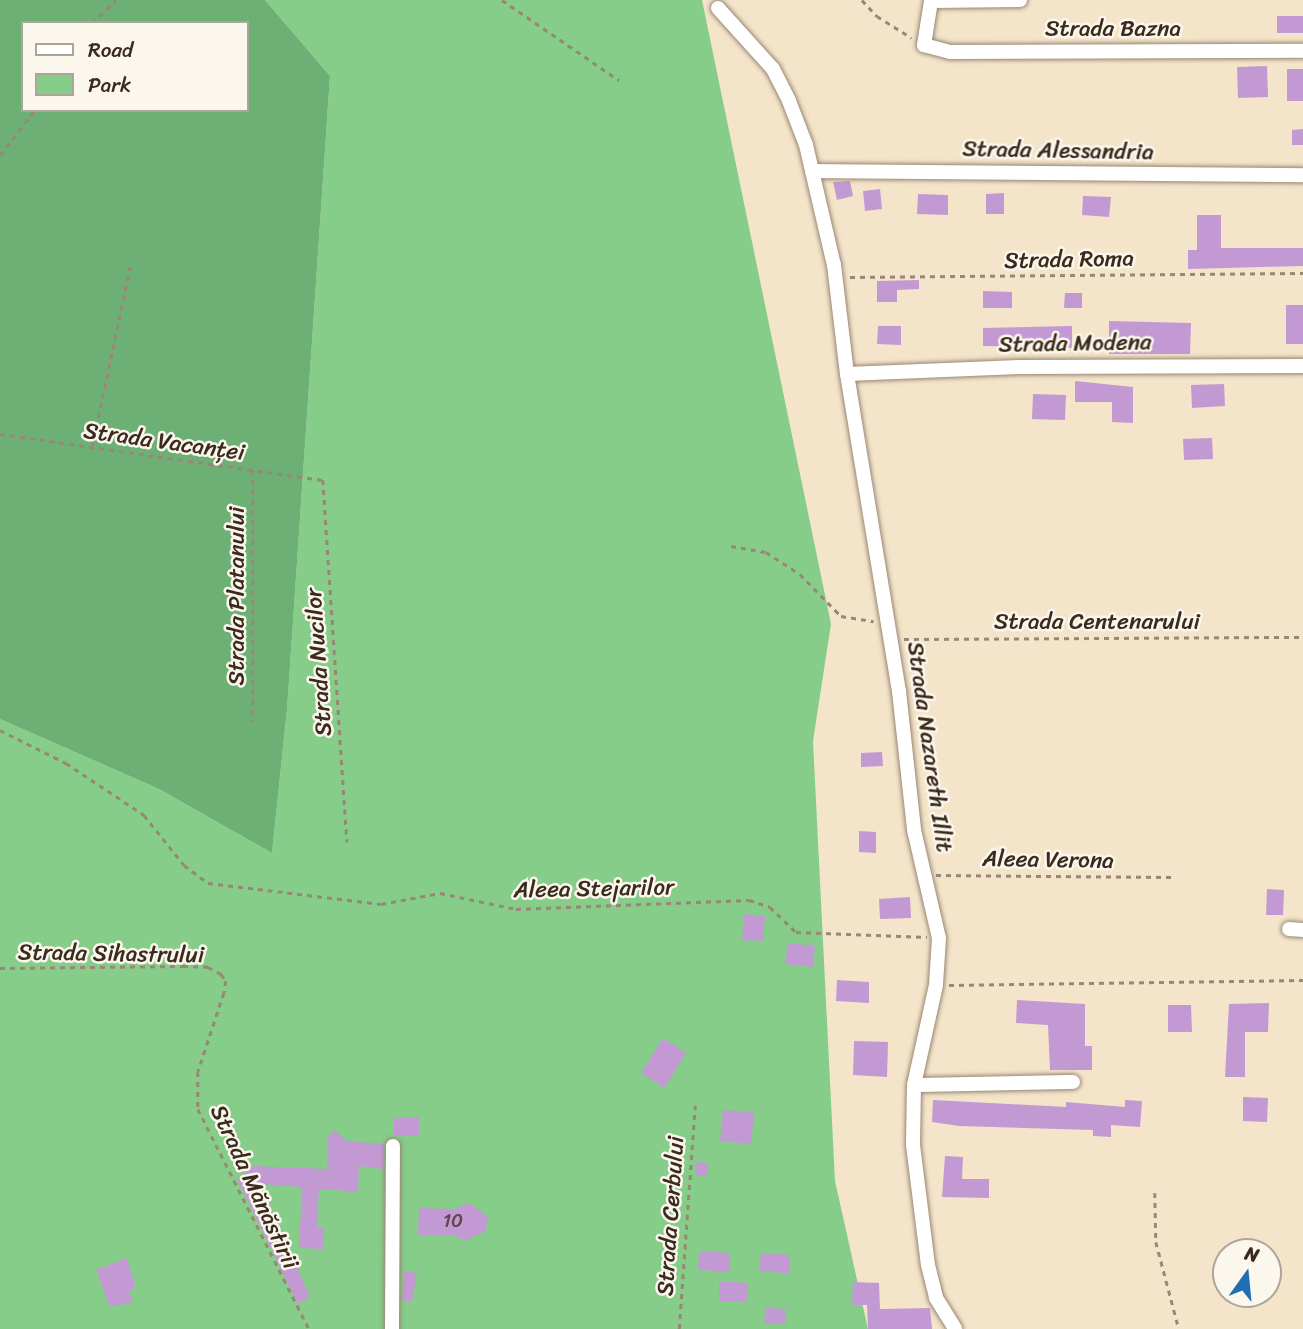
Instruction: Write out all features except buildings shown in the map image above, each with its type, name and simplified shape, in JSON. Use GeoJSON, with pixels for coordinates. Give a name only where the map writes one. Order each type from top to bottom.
{"type":"FeatureCollection","features":[{"type":"Feature","properties":{"kind":"street"},"geometry":{"type":"LineString","coordinates":[[924,45],[931,1],[1020,0]]}},
{"type":"Feature","properties":{"kind":"street","name":"Strada Nazareth Illit"},"geometry":{"type":"LineString","coordinates":[[718,8],[773,69],[813,171],[836,278],[847,374],[891,639],[914,830],[939,938],[936,985],[914,1085],[913,1145],[928,1265],[936,1298],[955,1329]]}},
{"type":"Feature","properties":{"kind":"street","name":"Strada Bazna"},"geometry":{"type":"LineString","coordinates":[[924,45],[950,52],[1303,51]]}},
{"type":"Feature","properties":{"kind":"street","name":"Strada Alessandria"},"geometry":{"type":"LineString","coordinates":[[813,171],[1303,175]]}},
{"type":"Feature","properties":{"kind":"street","name":"Strada Modena"},"geometry":{"type":"LineString","coordinates":[[847,374],[1019,367],[1303,366]]}},
{"type":"Feature","properties":{"kind":"street"},"geometry":{"type":"LineString","coordinates":[[914,1085],[1073,1082]]}},
{"type":"Feature","properties":{"kind":"street"},"geometry":{"type":"LineString","coordinates":[[392,1329],[393,1146]]}},
{"type":"Feature","properties":{"kind":"path"},"geometry":{"type":"LineString","coordinates":[[94,21],[116,0]]}},
{"type":"Feature","properties":{"kind":"path"},"geometry":{"type":"LineString","coordinates":[[502,0],[619,79]]}},
{"type":"Feature","properties":{"kind":"path"},"geometry":{"type":"LineString","coordinates":[[862,0],[877,16],[924,45]]}},
{"type":"Feature","properties":{"kind":"path"},"geometry":{"type":"LineString","coordinates":[[0,155],[33,112]]}},
{"type":"Feature","properties":{"kind":"path"},"geometry":{"type":"LineString","coordinates":[[92,447],[130,267]]}},
{"type":"Feature","properties":{"kind":"path","name":"Strada Roma"},"geometry":{"type":"LineString","coordinates":[[836,278],[1303,273]]}},
{"type":"Feature","properties":{"kind":"path","name":"Strada Vacanței"},"geometry":{"type":"LineString","coordinates":[[0,434],[323,480]]}},
{"type":"Feature","properties":{"kind":"path","name":"Strada Platanului"},"geometry":{"type":"LineString","coordinates":[[253,470],[253,721]]}},
{"type":"Feature","properties":{"kind":"path","name":"Strada Nucilor"},"geometry":{"type":"LineString","coordinates":[[323,480],[347,842]]}},
{"type":"Feature","properties":{"kind":"path","name":"Strada Nazareth Illit"},"geometry":{"type":"LineString","coordinates":[[731,546],[766,552],[778,559],[800,574],[841,616],[888,621]]}},
{"type":"Feature","properties":{"kind":"path","name":"Strada Centenarului"},"geometry":{"type":"LineString","coordinates":[[891,639],[1303,637]]}},
{"type":"Feature","properties":{"kind":"path","name":"Aleea Stejarilor"},"geometry":{"type":"LineString","coordinates":[[0,730],[66,763],[144,815],[184,865],[208,883],[381,904],[440,893],[516,909],[749,900],[770,906],[796,932],[939,938]]}},
{"type":"Feature","properties":{"kind":"path","name":"Aleea Verona"},"geometry":{"type":"LineString","coordinates":[[926,875],[1171,877]]}},
{"type":"Feature","properties":{"kind":"path","name":"Strada Sihastrului"},"geometry":{"type":"LineString","coordinates":[[0,968],[183,966],[208,967],[221,974]]}},
{"type":"Feature","properties":{"kind":"path","name":"Strada Mănăstirii"},"geometry":{"type":"LineString","coordinates":[[221,974],[226,981],[225,993],[198,1072],[198,1109],[309,1329]]}},
{"type":"Feature","properties":{"kind":"path"},"geometry":{"type":"LineString","coordinates":[[936,985],[1303,980]]}},
{"type":"Feature","properties":{"kind":"path","name":"Strada Cerbului"},"geometry":{"type":"LineString","coordinates":[[679,1329],[695,1106]]}},
{"type":"Feature","properties":{"kind":"path"},"geometry":{"type":"LineString","coordinates":[[1155,1194],[1156,1242],[1179,1329]]}},
{"type":"Feature","properties":{"kind":"green space"},"geometry":{"type":"Polygon","coordinates":[[[0,0],[265,0],[330,76],[287,710],[272,853],[159,789],[0,719],[0,0]]]}},
{"type":"Feature","properties":{"kind":"green space"},"geometry":{"type":"Polygon","coordinates":[[[265,0],[702,0],[831,624],[813,741],[835,1181],[868,1329],[0,1329],[0,719],[159,789],[272,853],[287,710],[330,76],[265,0]]]}}]}
